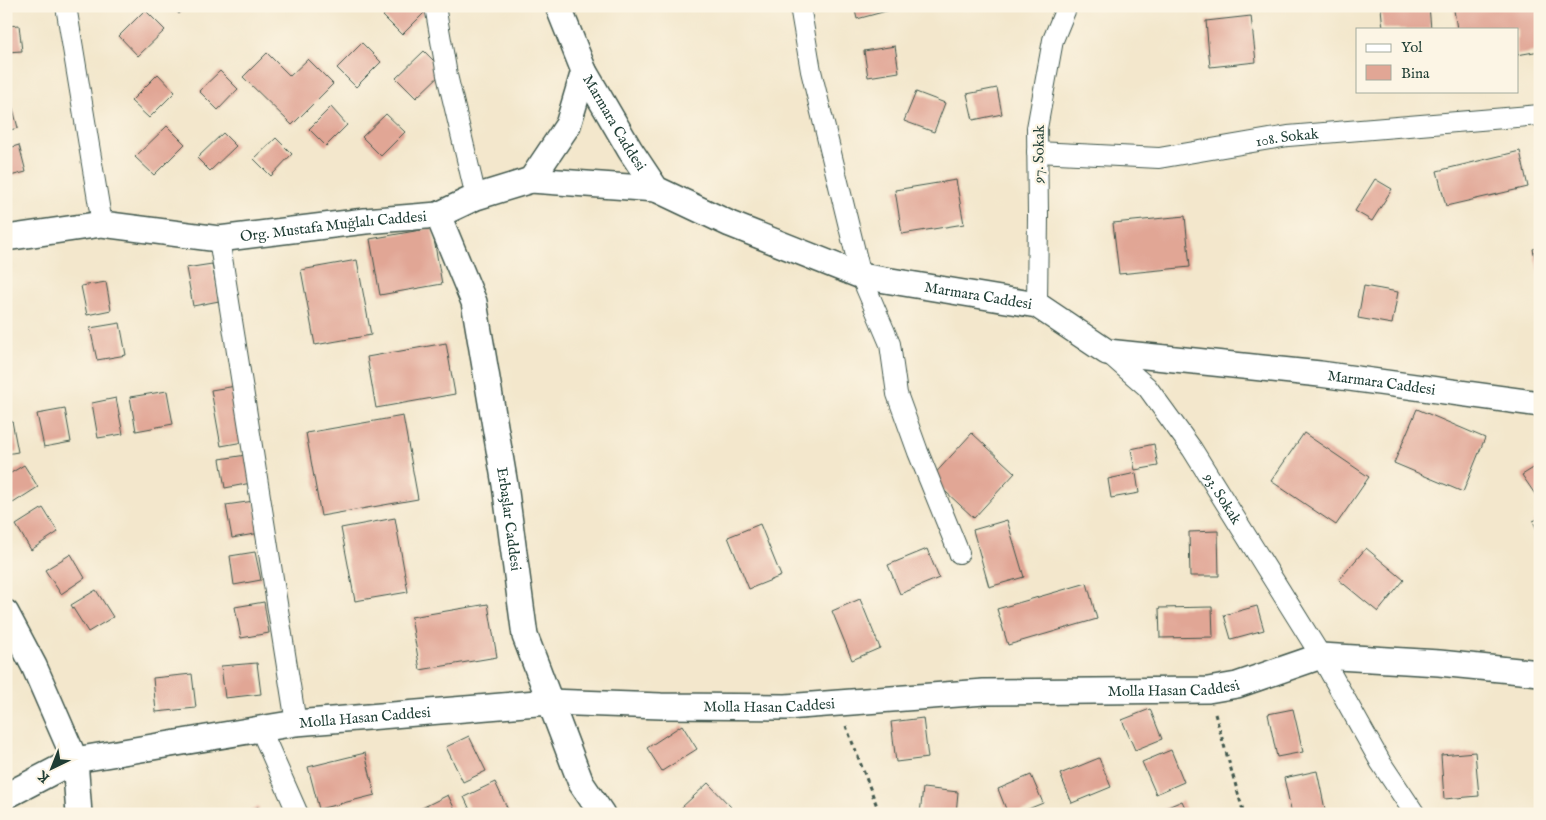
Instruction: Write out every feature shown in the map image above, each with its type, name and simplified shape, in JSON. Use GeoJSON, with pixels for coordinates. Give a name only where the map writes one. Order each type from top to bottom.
{"type":"FeatureCollection","features":[{"type":"Feature","properties":{"kind":"street"},"geometry":{"type":"LineString","coordinates":[[66,6],[102,224]]}},
{"type":"Feature","properties":{"kind":"street"},"geometry":{"type":"LineString","coordinates":[[435,6],[447,75],[476,197]]}},
{"type":"Feature","properties":{"kind":"street","name":"Marmara Caddesi"},"geometry":{"type":"LineString","coordinates":[[558,6],[584,71],[630,150],[656,189],[730,224],[861,276],[1037,306],[1107,352],[1320,374],[1540,404]]}},
{"type":"Feature","properties":{"kind":"street"},"geometry":{"type":"LineString","coordinates":[[800,6],[811,71],[861,276],[890,344],[897,394],[918,452],[959,553]]}},
{"type":"Feature","properties":{"kind":"street","name":"97. Sokak"},"geometry":{"type":"LineString","coordinates":[[1037,306],[1037,128],[1053,40],[1067,6]]}},
{"type":"Feature","properties":{"kind":"street"},"geometry":{"type":"LineString","coordinates":[[532,180],[568,124],[584,71]]}},
{"type":"Feature","properties":{"kind":"street","name":"108. Sokak"},"geometry":{"type":"LineString","coordinates":[[1037,152],[1159,158],[1288,136],[1540,115]]}},
{"type":"Feature","properties":{"kind":"street","name":"Org. Mustafa Muğlalı Caddesi"},"geometry":{"type":"LineString","coordinates":[[6,238],[102,224],[219,239],[365,221],[438,215],[476,197],[532,180],[656,189]]}},
{"type":"Feature","properties":{"kind":"street","name":"Erbaşlar Caddesi"},"geometry":{"type":"LineString","coordinates":[[438,215],[474,302],[505,485],[525,636],[548,702],[580,783],[602,814]]}},
{"type":"Feature","properties":{"kind":"street"},"geometry":{"type":"LineString","coordinates":[[219,239],[296,723]]}},
{"type":"Feature","properties":{"kind":"street","name":"93. Sokak"},"geometry":{"type":"LineString","coordinates":[[1107,352],[1147,387],[1192,449],[1321,656],[1381,763],[1415,814]]}},
{"type":"Feature","properties":{"kind":"street"},"geometry":{"type":"LineString","coordinates":[[6,612],[34,666],[75,760],[79,814]]}},
{"type":"Feature","properties":{"kind":"street","name":"Molla Hasan Caddesi"},"geometry":{"type":"LineString","coordinates":[[6,796],[75,760],[296,723],[548,702],[660,706],[786,707],[984,692],[1208,690],[1237,685],[1321,656],[1439,663],[1540,673]]}},
{"type":"Feature","properties":{"kind":"street"},"geometry":{"type":"LineString","coordinates":[[260,728],[298,814]]}},
{"type":"Feature","properties":{"kind":"path"},"geometry":{"type":"LineString","coordinates":[[1208,690],[1244,814]]}},
{"type":"Feature","properties":{"kind":"path"},"geometry":{"type":"LineString","coordinates":[[838,703],[880,814]]}},
{"type":"Feature","properties":{"kind":"building"},"geometry":{"type":"Polygon","coordinates":[[[172,6],[187,6],[179,14],[172,6]]]}},
{"type":"Feature","properties":{"kind":"building"},"geometry":{"type":"Polygon","coordinates":[[[393,6],[431,6],[402,35],[383,16],[393,6]]]}},
{"type":"Feature","properties":{"kind":"building"},"geometry":{"type":"Polygon","coordinates":[[[854,6],[901,6],[901,7],[857,19],[854,6]]]}},
{"type":"Feature","properties":{"kind":"building"},"geometry":{"type":"Polygon","coordinates":[[[1429,6],[1431,28],[1383,28],[1381,8],[1429,6]]]}},
{"type":"Feature","properties":{"kind":"building"},"geometry":{"type":"Polygon","coordinates":[[[1475,6],[1540,6],[1540,51],[1518,55],[1518,28],[1457,28],[1454,10],[1475,6]]]}},
{"type":"Feature","properties":{"kind":"building"},"geometry":{"type":"Polygon","coordinates":[[[145,10],[165,30],[138,56],[119,36],[145,10]]]}},
{"type":"Feature","properties":{"kind":"building"},"geometry":{"type":"Polygon","coordinates":[[[1251,16],[1256,62],[1210,67],[1206,21],[1251,16]]]}},
{"type":"Feature","properties":{"kind":"building"},"geometry":{"type":"Polygon","coordinates":[[[19,25],[22,51],[6,52],[6,26],[19,25]]]}},
{"type":"Feature","properties":{"kind":"building"},"geometry":{"type":"Polygon","coordinates":[[[362,43],[381,62],[356,87],[337,68],[362,43]]]}},
{"type":"Feature","properties":{"kind":"building"},"geometry":{"type":"Polygon","coordinates":[[[895,46],[899,72],[868,77],[864,51],[895,46]]]}},
{"type":"Feature","properties":{"kind":"building"},"geometry":{"type":"Polygon","coordinates":[[[424,51],[444,71],[416,98],[396,78],[424,51]]]}},
{"type":"Feature","properties":{"kind":"building"},"geometry":{"type":"Polygon","coordinates":[[[267,53],[290,76],[308,59],[333,84],[292,125],[243,77],[267,53]]]}},
{"type":"Feature","properties":{"kind":"building"},"geometry":{"type":"Polygon","coordinates":[[[220,71],[238,89],[218,110],[199,91],[220,71]]]}},
{"type":"Feature","properties":{"kind":"building"},"geometry":{"type":"Polygon","coordinates":[[[158,74],[175,92],[149,118],[131,101],[158,74]]]}},
{"type":"Feature","properties":{"kind":"building"},"geometry":{"type":"Polygon","coordinates":[[[997,88],[1002,114],[973,120],[967,94],[997,88]]]}},
{"type":"Feature","properties":{"kind":"building"},"geometry":{"type":"Polygon","coordinates":[[[916,92],[945,103],[934,132],[904,121],[916,92]]]}},
{"type":"Feature","properties":{"kind":"building"},"geometry":{"type":"Polygon","coordinates":[[[10,97],[18,128],[6,131],[6,98],[10,97]]]}},
{"type":"Feature","properties":{"kind":"building"},"geometry":{"type":"Polygon","coordinates":[[[331,107],[347,125],[326,146],[309,129],[331,107]]]}},
{"type":"Feature","properties":{"kind":"building"},"geometry":{"type":"Polygon","coordinates":[[[386,114],[405,132],[381,156],[362,137],[386,114]]]}},
{"type":"Feature","properties":{"kind":"building"},"geometry":{"type":"Polygon","coordinates":[[[167,126],[185,144],[154,175],[135,157],[167,126]]]}},
{"type":"Feature","properties":{"kind":"building"},"geometry":{"type":"Polygon","coordinates":[[[223,133],[236,146],[210,171],[197,158],[223,133]]]}},
{"type":"Feature","properties":{"kind":"building"},"geometry":{"type":"Polygon","coordinates":[[[276,138],[292,154],[271,176],[254,159],[276,138]]]}},
{"type":"Feature","properties":{"kind":"building"},"geometry":{"type":"Polygon","coordinates":[[[19,145],[26,172],[6,177],[6,149],[19,145]]]}},
{"type":"Feature","properties":{"kind":"building"},"geometry":{"type":"Polygon","coordinates":[[[1520,151],[1528,187],[1446,206],[1437,171],[1520,151]]]}},
{"type":"Feature","properties":{"kind":"building"},"geometry":{"type":"Polygon","coordinates":[[[1375,179],[1392,189],[1372,221],[1355,211],[1375,179]]]}},
{"type":"Feature","properties":{"kind":"building"},"geometry":{"type":"Polygon","coordinates":[[[956,180],[964,224],[902,234],[895,190],[956,180]]]}},
{"type":"Feature","properties":{"kind":"building"},"geometry":{"type":"Polygon","coordinates":[[[1185,216],[1190,267],[1119,274],[1113,223],[1185,216]]]}},
{"type":"Feature","properties":{"kind":"building"},"geometry":{"type":"Polygon","coordinates":[[[432,228],[442,284],[380,295],[370,239],[432,228]]]}},
{"type":"Feature","properties":{"kind":"building"},"geometry":{"type":"Polygon","coordinates":[[[1540,247],[1540,274],[1539,274],[1533,249],[1540,247]]]}},
{"type":"Feature","properties":{"kind":"building"},"geometry":{"type":"Polygon","coordinates":[[[357,260],[371,335],[315,345],[301,270],[357,260]]]}},
{"type":"Feature","properties":{"kind":"building"},"geometry":{"type":"Polygon","coordinates":[[[212,264],[219,301],[193,306],[186,268],[212,264]]]}},
{"type":"Feature","properties":{"kind":"building"},"geometry":{"type":"Polygon","coordinates":[[[106,282],[111,310],[87,315],[81,286],[106,282]]]}},
{"type":"Feature","properties":{"kind":"building"},"geometry":{"type":"Polygon","coordinates":[[[1364,286],[1398,292],[1392,324],[1358,318],[1364,286]]]}},
{"type":"Feature","properties":{"kind":"building"},"geometry":{"type":"Polygon","coordinates":[[[120,323],[126,355],[97,360],[90,328],[120,323]]]}},
{"type":"Feature","properties":{"kind":"building"},"geometry":{"type":"Polygon","coordinates":[[[446,343],[455,394],[376,408],[367,357],[446,343]]]}},
{"type":"Feature","properties":{"kind":"building"},"geometry":{"type":"Polygon","coordinates":[[[236,386],[243,442],[221,446],[211,390],[236,386]]]}},
{"type":"Feature","properties":{"kind":"building"},"geometry":{"type":"Polygon","coordinates":[[[167,391],[173,424],[136,431],[130,397],[167,391]]]}},
{"type":"Feature","properties":{"kind":"building"},"geometry":{"type":"Polygon","coordinates":[[[116,398],[123,434],[98,438],[92,403],[116,398]]]}},
{"type":"Feature","properties":{"kind":"building"},"geometry":{"type":"Polygon","coordinates":[[[65,409],[71,442],[44,447],[37,414],[65,409]]]}},
{"type":"Feature","properties":{"kind":"building"},"geometry":{"type":"Polygon","coordinates":[[[1417,409],[1485,438],[1463,492],[1394,463],[1417,409]]]}},
{"type":"Feature","properties":{"kind":"building"},"geometry":{"type":"Polygon","coordinates":[[[403,416],[418,499],[321,516],[306,433],[403,416]]]}},
{"type":"Feature","properties":{"kind":"building"},"geometry":{"type":"Polygon","coordinates":[[[12,421],[18,452],[6,454],[6,423],[12,421]]]}},
{"type":"Feature","properties":{"kind":"building"},"geometry":{"type":"Polygon","coordinates":[[[972,433],[1015,473],[974,518],[931,478],[972,433]]]}},
{"type":"Feature","properties":{"kind":"building"},"geometry":{"type":"Polygon","coordinates":[[[1304,433],[1369,477],[1336,525],[1271,481],[1304,433]]]}},
{"type":"Feature","properties":{"kind":"building"},"geometry":{"type":"Polygon","coordinates":[[[1154,444],[1158,466],[1135,470],[1131,449],[1154,444]]]}},
{"type":"Feature","properties":{"kind":"building"},"geometry":{"type":"Polygon","coordinates":[[[246,455],[251,483],[225,488],[220,459],[246,455]]]}},
{"type":"Feature","properties":{"kind":"building"},"geometry":{"type":"Polygon","coordinates":[[[1540,464],[1540,500],[1539,500],[1522,475],[1540,464]]]}},
{"type":"Feature","properties":{"kind":"building"},"geometry":{"type":"Polygon","coordinates":[[[24,465],[38,487],[13,503],[6,492],[6,476],[24,465]]]}},
{"type":"Feature","properties":{"kind":"building"},"geometry":{"type":"Polygon","coordinates":[[[1136,473],[1139,493],[1111,498],[1108,479],[1136,473]]]}},
{"type":"Feature","properties":{"kind":"building"},"geometry":{"type":"Polygon","coordinates":[[[254,501],[260,533],[232,538],[226,505],[254,501]]]}},
{"type":"Feature","properties":{"kind":"building"},"geometry":{"type":"Polygon","coordinates":[[[43,508],[58,532],[31,550],[16,525],[43,508]]]}},
{"type":"Feature","properties":{"kind":"building"},"geometry":{"type":"Polygon","coordinates":[[[395,518],[408,592],[355,601],[341,528],[395,518]]]}},
{"type":"Feature","properties":{"kind":"building"},"geometry":{"type":"Polygon","coordinates":[[[1540,518],[1540,537],[1533,521],[1540,518]]]}},
{"type":"Feature","properties":{"kind":"building"},"geometry":{"type":"Polygon","coordinates":[[[1007,520],[1024,577],[989,587],[973,530],[1007,520]]]}},
{"type":"Feature","properties":{"kind":"building"},"geometry":{"type":"Polygon","coordinates":[[[760,524],[781,576],[749,589],[728,537],[760,524]]]}},
{"type":"Feature","properties":{"kind":"building"},"geometry":{"type":"Polygon","coordinates":[[[1218,531],[1219,576],[1190,576],[1189,532],[1218,531]]]}},
{"type":"Feature","properties":{"kind":"building"},"geometry":{"type":"Polygon","coordinates":[[[1366,548],[1404,580],[1378,612],[1339,580],[1366,548]]]}},
{"type":"Feature","properties":{"kind":"building"},"geometry":{"type":"Polygon","coordinates":[[[927,549],[939,578],[900,594],[888,565],[927,549]]]}},
{"type":"Feature","properties":{"kind":"building"},"geometry":{"type":"Polygon","coordinates":[[[255,552],[261,580],[234,585],[230,556],[255,552]]]}},
{"type":"Feature","properties":{"kind":"building"},"geometry":{"type":"Polygon","coordinates":[[[71,554],[85,578],[61,594],[45,570],[71,554]]]}},
{"type":"Feature","properties":{"kind":"building"},"geometry":{"type":"Polygon","coordinates":[[[1087,583],[1097,619],[1008,645],[997,609],[1087,583]]]}},
{"type":"Feature","properties":{"kind":"building"},"geometry":{"type":"Polygon","coordinates":[[[96,590],[113,617],[88,632],[71,605],[96,590]]]}},
{"type":"Feature","properties":{"kind":"building"},"geometry":{"type":"Polygon","coordinates":[[[860,599],[880,648],[852,660],[832,611],[860,599]]]}},
{"type":"Feature","properties":{"kind":"building"},"geometry":{"type":"Polygon","coordinates":[[[264,602],[269,633],[241,638],[235,607],[264,602]]]}},
{"type":"Feature","properties":{"kind":"building"},"geometry":{"type":"Polygon","coordinates":[[[488,604],[497,657],[420,670],[411,617],[488,604]]]}},
{"type":"Feature","properties":{"kind":"building"},"geometry":{"type":"Polygon","coordinates":[[[1257,606],[1264,630],[1231,639],[1224,615],[1257,606]]]}},
{"type":"Feature","properties":{"kind":"building"},"geometry":{"type":"Polygon","coordinates":[[[1212,607],[1213,637],[1160,638],[1159,608],[1212,607]]]}},
{"type":"Feature","properties":{"kind":"building"},"geometry":{"type":"Polygon","coordinates":[[[257,663],[261,694],[225,698],[221,666],[257,663]]]}},
{"type":"Feature","properties":{"kind":"building"},"geometry":{"type":"Polygon","coordinates":[[[192,674],[196,708],[156,712],[153,678],[192,674]]]}},
{"type":"Feature","properties":{"kind":"building"},"geometry":{"type":"Polygon","coordinates":[[[1150,709],[1162,739],[1135,750],[1122,720],[1150,709]]]}},
{"type":"Feature","properties":{"kind":"building"},"geometry":{"type":"Polygon","coordinates":[[[1293,709],[1303,752],[1277,757],[1268,714],[1293,709]]]}},
{"type":"Feature","properties":{"kind":"building"},"geometry":{"type":"Polygon","coordinates":[[[923,718],[928,758],[896,762],[891,722],[923,718]]]}},
{"type":"Feature","properties":{"kind":"building"},"geometry":{"type":"Polygon","coordinates":[[[682,725],[697,749],[662,771],[647,748],[682,725]]]}},
{"type":"Feature","properties":{"kind":"building"},"geometry":{"type":"Polygon","coordinates":[[[469,736],[486,771],[463,782],[446,747],[469,736]]]}},
{"type":"Feature","properties":{"kind":"building"},"geometry":{"type":"Polygon","coordinates":[[[1171,750],[1184,782],[1156,794],[1142,762],[1171,750]]]}},
{"type":"Feature","properties":{"kind":"building"},"geometry":{"type":"Polygon","coordinates":[[[1475,752],[1479,796],[1444,799],[1441,755],[1475,752]]]}},
{"type":"Feature","properties":{"kind":"building"},"geometry":{"type":"Polygon","coordinates":[[[365,753],[375,795],[319,809],[308,767],[365,753]]]}},
{"type":"Feature","properties":{"kind":"building"},"geometry":{"type":"Polygon","coordinates":[[[1099,758],[1111,787],[1072,803],[1060,774],[1099,758]]]}},
{"type":"Feature","properties":{"kind":"building"},"geometry":{"type":"Polygon","coordinates":[[[1317,771],[1326,814],[1292,814],[1284,778],[1317,771]]]}},
{"type":"Feature","properties":{"kind":"building"},"geometry":{"type":"Polygon","coordinates":[[[1031,775],[1043,803],[1016,814],[1008,814],[998,789],[1031,775]]]}},
{"type":"Feature","properties":{"kind":"building"},"geometry":{"type":"Polygon","coordinates":[[[495,782],[510,814],[472,814],[464,797],[495,782]]]}},
{"type":"Feature","properties":{"kind":"building"},"geometry":{"type":"Polygon","coordinates":[[[708,783],[731,807],[723,814],[686,814],[681,808],[708,783]]]}},
{"type":"Feature","properties":{"kind":"building"},"geometry":{"type":"Polygon","coordinates":[[[923,788],[958,792],[956,814],[920,814],[923,788]]]}},
{"type":"Feature","properties":{"kind":"building"},"geometry":{"type":"Polygon","coordinates":[[[448,795],[457,814],[417,814],[416,811],[448,795]]]}},
{"type":"Feature","properties":{"kind":"building"},"geometry":{"type":"Polygon","coordinates":[[[1182,801],[1188,814],[1156,814],[1156,812],[1182,801]]]}},
{"type":"Feature","properties":{"kind":"building"},"geometry":{"type":"Polygon","coordinates":[[[258,807],[261,814],[244,814],[258,807]]]}}]}
